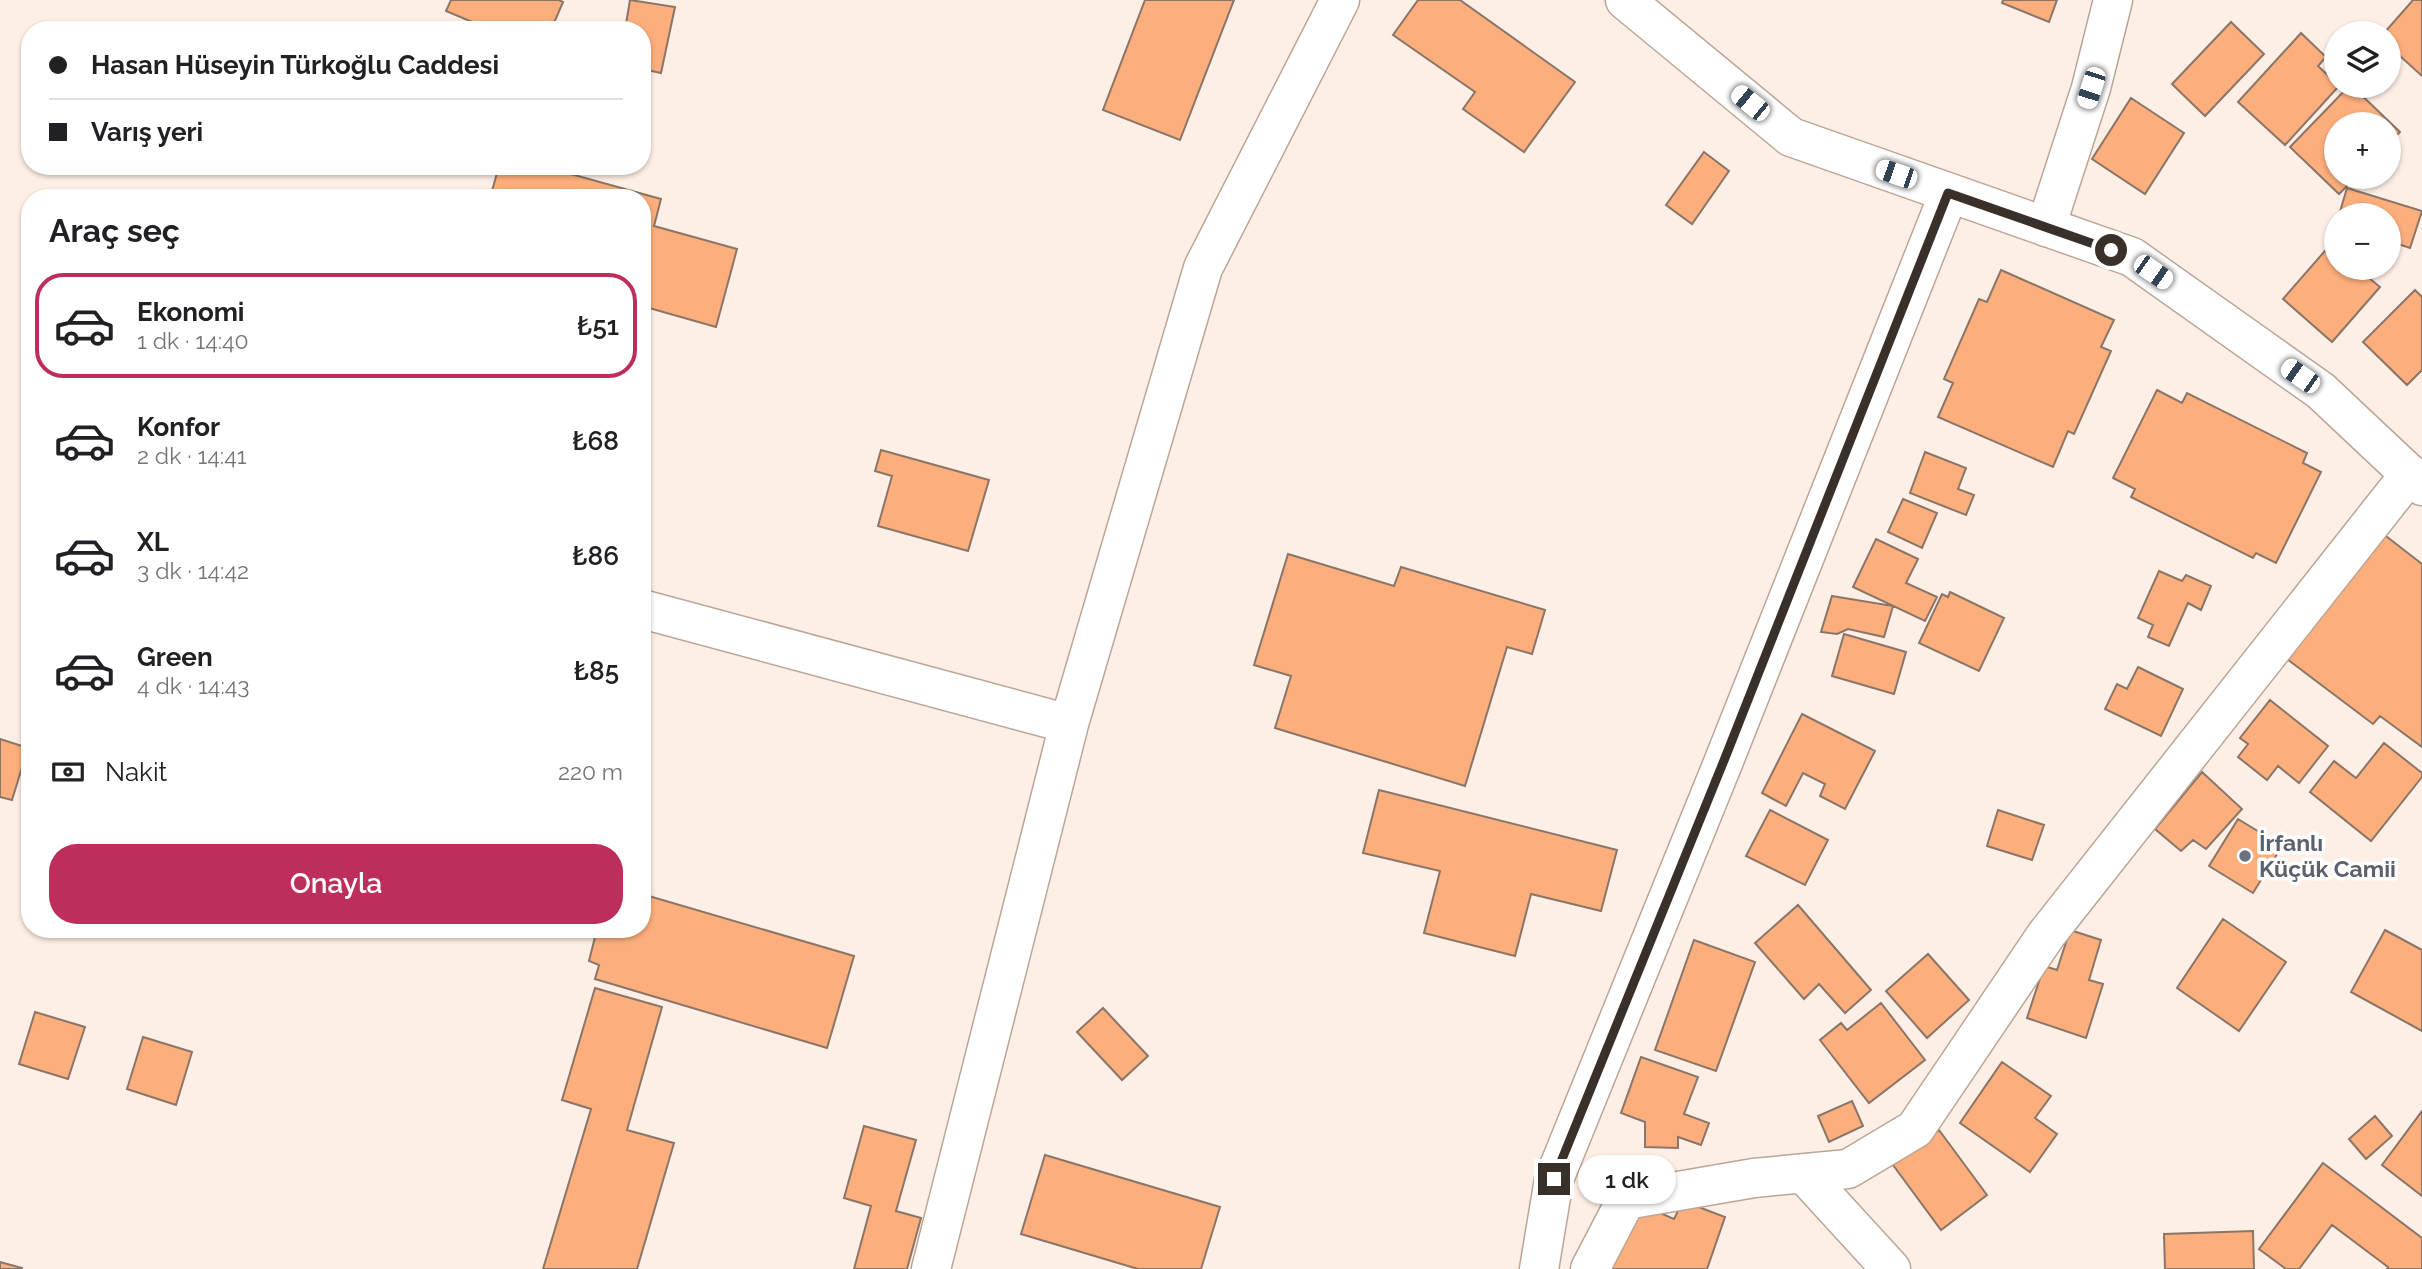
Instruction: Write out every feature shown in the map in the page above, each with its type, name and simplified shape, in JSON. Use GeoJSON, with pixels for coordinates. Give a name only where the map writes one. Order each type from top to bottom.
{"type":"FeatureCollection","features":[{"type":"Feature","properties":{"kind":"street"},"geometry":{"type":"LineString","coordinates":[[931,1269],[1069,724],[1203,268],[1340,0]]}},
{"type":"Feature","properties":{"kind":"street"},"geometry":{"type":"LineString","coordinates":[[1590,1269],[1626,1200],[1754,1178],[1848,1169],[1915,1129],[2046,935],[2416,480],[2321,391],[2132,257],[1791,137],[1625,0]]}},
{"type":"Feature","properties":{"kind":"street"},"geometry":{"type":"LineString","coordinates":[[2046,227],[2091,88],[2113,0]]}},
{"type":"Feature","properties":{"kind":"street"},"geometry":{"type":"LineString","coordinates":[[1539,1269],[1554,1179],[1720,770],[1948,193]]}},
{"type":"Feature","properties":{"kind":"street"},"geometry":{"type":"LineString","coordinates":[[651,611],[1069,724]]}},
{"type":"Feature","properties":{"kind":"street"},"geometry":{"type":"LineString","coordinates":[[1804,1174],[1891,1269]]}},
{"type":"Feature","properties":{"kind":"building"},"geometry":{"type":"Polygon","coordinates":[[[451,0],[563,2],[555,21],[470,21],[446,11],[451,0]]]}},
{"type":"Feature","properties":{"kind":"building"},"geometry":{"type":"Polygon","coordinates":[[[630,0],[675,7],[661,73],[651,71],[651,21],[626,21],[630,0]]]}},
{"type":"Feature","properties":{"kind":"building"},"geometry":{"type":"Polygon","coordinates":[[[1145,0],[1234,0],[1180,140],[1103,110],[1145,0]]]}},
{"type":"Feature","properties":{"kind":"building"},"geometry":{"type":"Polygon","coordinates":[[[1418,0],[1460,0],[1575,82],[1524,152],[1463,109],[1475,92],[1393,35],[1418,0]]]}},
{"type":"Feature","properties":{"kind":"building"},"geometry":{"type":"Polygon","coordinates":[[[2003,0],[2057,0],[2049,22],[2002,3],[2003,0]]]}},
{"type":"Feature","properties":{"kind":"building"},"geometry":{"type":"Polygon","coordinates":[[[2413,0],[2422,0],[2422,76],[2401,57],[2401,21],[2395,21],[2413,0]]]}},
{"type":"Feature","properties":{"kind":"building"},"geometry":{"type":"Polygon","coordinates":[[[2231,22],[2264,54],[2205,116],[2172,84],[2231,22]]]}},
{"type":"Feature","properties":{"kind":"building"},"geometry":{"type":"Polygon","coordinates":[[[2301,33],[2324,55],[2318,66],[2324,72],[2324,98],[2328,98],[2285,145],[2238,102],[2301,33]]]}},
{"type":"Feature","properties":{"kind":"building"},"geometry":{"type":"Polygon","coordinates":[[[2131,98],[2184,133],[2145,194],[2092,159],[2131,98]]]}},
{"type":"Feature","properties":{"kind":"building"},"geometry":{"type":"Polygon","coordinates":[[[2337,98],[2365,98],[2379,112],[2324,112],[2324,180],[2290,147],[2337,98]]]}},
{"type":"Feature","properties":{"kind":"building"},"geometry":{"type":"Polygon","coordinates":[[[1704,152],[1729,171],[1692,224],[1666,205],[1704,152]]]}},
{"type":"Feature","properties":{"kind":"building"},"geometry":{"type":"Polygon","coordinates":[[[496,175],[574,175],[625,189],[493,189],[496,175]]]}},
{"type":"Feature","properties":{"kind":"building"},"geometry":{"type":"Polygon","coordinates":[[[2347,189],[2350,189],[2396,203],[2343,203],[2347,189]]]}},
{"type":"Feature","properties":{"kind":"building"},"geometry":{"type":"Polygon","coordinates":[[[651,196],[661,199],[654,226],[737,249],[716,327],[651,309],[651,196]]]}},
{"type":"Feature","properties":{"kind":"building"},"geometry":{"type":"Polygon","coordinates":[[[2401,205],[2422,211],[2410,248],[2401,245],[2401,205]]]}},
{"type":"Feature","properties":{"kind":"building"},"geometry":{"type":"Polygon","coordinates":[[[2324,252],[2324,280],[2372,280],[2380,287],[2332,342],[2283,299],[2324,252]]]}},
{"type":"Feature","properties":{"kind":"building"},"geometry":{"type":"Polygon","coordinates":[[[2001,270],[2114,320],[2101,347],[2111,351],[2074,434],[2068,431],[2053,467],[1938,417],[1953,383],[1944,379],[1979,299],[1987,302],[2001,270]]]}},
{"type":"Feature","properties":{"kind":"building"},"geometry":{"type":"Polygon","coordinates":[[[2415,290],[2422,297],[2422,370],[2407,385],[2363,342],[2415,290]]]}},
{"type":"Feature","properties":{"kind":"building"},"geometry":{"type":"Polygon","coordinates":[[[2157,390],[2182,403],[2187,393],[2307,453],[2303,463],[2321,472],[2276,563],[2256,553],[2253,558],[2131,497],[2135,489],[2113,478],[2157,390]]]}},
{"type":"Feature","properties":{"kind":"building"},"geometry":{"type":"Polygon","coordinates":[[[881,450],[989,480],[968,551],[878,526],[892,476],[875,471],[881,450]]]}},
{"type":"Feature","properties":{"kind":"building"},"geometry":{"type":"Polygon","coordinates":[[[1925,452],[1966,468],[1958,489],[1974,495],[1966,515],[1910,493],[1925,452]]]}},
{"type":"Feature","properties":{"kind":"building"},"geometry":{"type":"Polygon","coordinates":[[[1903,499],[1937,513],[1922,548],[1888,532],[1903,499]]]}},
{"type":"Feature","properties":{"kind":"building"},"geometry":{"type":"Polygon","coordinates":[[[2382,533],[2422,564],[2422,747],[2380,716],[2373,724],[2287,659],[2382,533]]]}},
{"type":"Feature","properties":{"kind":"building"},"geometry":{"type":"Polygon","coordinates":[[[1876,539],[1918,559],[1906,583],[1937,597],[1925,621],[1853,587],[1876,539]]]}},
{"type":"Feature","properties":{"kind":"building"},"geometry":{"type":"Polygon","coordinates":[[[1288,554],[1394,586],[1401,567],[1545,610],[1532,654],[1507,647],[1465,786],[1275,728],[1291,676],[1254,665],[1288,554]]]}},
{"type":"Feature","properties":{"kind":"building"},"geometry":{"type":"Polygon","coordinates":[[[2159,571],[2182,581],[2186,575],[2211,586],[2201,610],[2188,603],[2169,646],[2148,637],[2153,625],[2138,618],[2159,571]]]}},
{"type":"Feature","properties":{"kind":"building"},"geometry":{"type":"Polygon","coordinates":[[[1950,592],[2004,618],[1979,671],[1919,643],[1942,594],[1948,597],[1950,592]]]}},
{"type":"Feature","properties":{"kind":"building"},"geometry":{"type":"Polygon","coordinates":[[[1832,596],[1893,606],[1884,637],[1848,629],[1837,634],[1821,632],[1832,596]]]}},
{"type":"Feature","properties":{"kind":"building"},"geometry":{"type":"Polygon","coordinates":[[[1844,634],[1906,652],[1894,694],[1832,676],[1844,634]]]}},
{"type":"Feature","properties":{"kind":"building"},"geometry":{"type":"Polygon","coordinates":[[[2138,667],[2183,689],[2161,736],[2105,709],[2117,684],[2127,689],[2138,667]]]}},
{"type":"Feature","properties":{"kind":"building"},"geometry":{"type":"Polygon","coordinates":[[[2270,700],[2328,746],[2299,783],[2278,766],[2267,780],[2238,757],[2248,744],[2240,738],[2270,700]]]}},
{"type":"Feature","properties":{"kind":"building"},"geometry":{"type":"Polygon","coordinates":[[[1802,714],[1875,751],[1845,809],[1820,796],[1825,784],[1803,773],[1786,806],[1762,793],[1802,714]]]}},
{"type":"Feature","properties":{"kind":"building"},"geometry":{"type":"Polygon","coordinates":[[[0,739],[21,746],[21,771],[12,800],[0,797],[0,739]]]}},
{"type":"Feature","properties":{"kind":"building"},"geometry":{"type":"Polygon","coordinates":[[[2384,743],[2422,773],[2422,777],[2371,841],[2310,792],[2334,761],[2356,778],[2384,743]]]}},
{"type":"Feature","properties":{"kind":"building"},"geometry":{"type":"Polygon","coordinates":[[[2202,772],[2242,809],[2206,849],[2193,840],[2181,851],[2155,829],[2202,772]]]}},
{"type":"Feature","properties":{"kind":"building"},"geometry":{"type":"Polygon","coordinates":[[[1379,790],[1617,850],[1601,911],[1531,894],[1515,956],[1424,933],[1440,871],[1363,853],[1379,790]]]}},
{"type":"Feature","properties":{"kind":"building"},"geometry":{"type":"Polygon","coordinates":[[[1770,810],[1828,840],[1805,885],[1746,856],[1770,810]]]}},
{"type":"Feature","properties":{"kind":"building"},"geometry":{"type":"Polygon","coordinates":[[[1998,810],[2044,825],[2032,860],[1987,846],[1998,810]]]}},
{"type":"Feature","properties":{"kind":"building","name":"İrfanlı Küçük Camii"},"geometry":{"type":"Polygon","coordinates":[[[2238,819],[2282,846],[2253,893],[2209,866],[2238,819]]]}},
{"type":"Feature","properties":{"kind":"building"},"geometry":{"type":"Polygon","coordinates":[[[651,897],[854,956],[827,1048],[595,979],[599,965],[589,961],[595,938],[651,938],[651,897]]]}},
{"type":"Feature","properties":{"kind":"building"},"geometry":{"type":"Polygon","coordinates":[[[1798,905],[1871,990],[1845,1013],[1819,984],[1804,999],[1755,943],[1798,905]]]}},
{"type":"Feature","properties":{"kind":"building"},"geometry":{"type":"Polygon","coordinates":[[[2223,919],[2286,962],[2239,1031],[2177,988],[2223,919]]]}},
{"type":"Feature","properties":{"kind":"building"},"geometry":{"type":"Polygon","coordinates":[[[2070,930],[2101,940],[2089,980],[2103,984],[2086,1038],[2027,1018],[2044,966],[2057,970],[2070,930]]]}},
{"type":"Feature","properties":{"kind":"building"},"geometry":{"type":"Polygon","coordinates":[[[2385,930],[2422,950],[2422,1031],[2351,992],[2385,930]]]}},
{"type":"Feature","properties":{"kind":"building"},"geometry":{"type":"Polygon","coordinates":[[[1694,940],[1755,962],[1716,1071],[1655,1050],[1694,940]]]}},
{"type":"Feature","properties":{"kind":"building"},"geometry":{"type":"Polygon","coordinates":[[[1928,954],[1969,1000],[1927,1038],[1886,991],[1928,954]]]}},
{"type":"Feature","properties":{"kind":"building"},"geometry":{"type":"Polygon","coordinates":[[[595,988],[662,1007],[627,1130],[674,1143],[637,1269],[543,1269],[591,1109],[562,1100],[595,988]]]}},
{"type":"Feature","properties":{"kind":"building"},"geometry":{"type":"Polygon","coordinates":[[[1881,1003],[1925,1060],[1869,1103],[1820,1040],[1841,1023],[1847,1030],[1881,1003]]]}},
{"type":"Feature","properties":{"kind":"building"},"geometry":{"type":"Polygon","coordinates":[[[1103,1008],[1148,1056],[1122,1080],[1077,1032],[1103,1008]]]}},
{"type":"Feature","properties":{"kind":"building"},"geometry":{"type":"Polygon","coordinates":[[[35,1012],[85,1027],[68,1079],[19,1064],[35,1012]]]}},
{"type":"Feature","properties":{"kind":"building"},"geometry":{"type":"Polygon","coordinates":[[[143,1037],[192,1052],[176,1105],[127,1089],[143,1037]]]}},
{"type":"Feature","properties":{"kind":"building"},"geometry":{"type":"Polygon","coordinates":[[[1641,1057],[1698,1077],[1684,1114],[1709,1123],[1701,1145],[1678,1137],[1678,1148],[1645,1147],[1645,1122],[1621,1113],[1641,1057]]]}},
{"type":"Feature","properties":{"kind":"building"},"geometry":{"type":"Polygon","coordinates":[[[2002,1062],[2051,1096],[2035,1118],[2057,1134],[2030,1172],[1960,1123],[2002,1062]]]}},
{"type":"Feature","properties":{"kind":"building"},"geometry":{"type":"Polygon","coordinates":[[[1852,1101],[1863,1126],[1829,1142],[1818,1116],[1852,1101]]]}},
{"type":"Feature","properties":{"kind":"building"},"geometry":{"type":"Polygon","coordinates":[[[2422,1111],[2422,1196],[2382,1165],[2422,1111]]]}},
{"type":"Feature","properties":{"kind":"building"},"geometry":{"type":"Polygon","coordinates":[[[2375,1116],[2392,1136],[2366,1159],[2349,1139],[2375,1116]]]}},
{"type":"Feature","properties":{"kind":"building"},"geometry":{"type":"Polygon","coordinates":[[[864,1126],[916,1140],[896,1211],[921,1218],[907,1269],[854,1269],[871,1206],[844,1198],[864,1126]]]}},
{"type":"Feature","properties":{"kind":"building"},"geometry":{"type":"Polygon","coordinates":[[[1939,1130],[1987,1195],[1941,1230],[1893,1165],[1939,1130]]]}},
{"type":"Feature","properties":{"kind":"building"},"geometry":{"type":"Polygon","coordinates":[[[1045,1155],[1220,1207],[1201,1269],[1138,1269],[1021,1234],[1045,1155]]]}},
{"type":"Feature","properties":{"kind":"building"},"geometry":{"type":"Polygon","coordinates":[[[2323,1163],[2422,1238],[2422,1269],[2387,1269],[2388,1267],[2332,1225],[2299,1269],[2286,1269],[2259,1249],[2323,1163]]]}},
{"type":"Feature","properties":{"kind":"building"},"geometry":{"type":"Polygon","coordinates":[[[1683,1201],[1725,1217],[1707,1269],[1602,1269],[1631,1212],[1646,1207],[1674,1219],[1683,1201]]]}},
{"type":"Feature","properties":{"kind":"building"},"geometry":{"type":"Polygon","coordinates":[[[2253,1231],[2254,1269],[2165,1269],[2164,1234],[2253,1231]]]}},
{"type":"Feature","properties":{"kind":"building"},"geometry":{"type":"Polygon","coordinates":[[[0,1262],[22,1268],[22,1269],[0,1269],[0,1262]]]}},
{"type":"Feature","properties":{"kind":"place","name":"İrfanlı Küçük Camii"},"geometry":{"type":"Point","coordinates":[2245,856]}},
{"type":"Feature","properties":{"kind":"route"},"geometry":{"type":"LineString","coordinates":[[1554,1179],[1725,758],[1948,193],[2111,250]]}}]}
